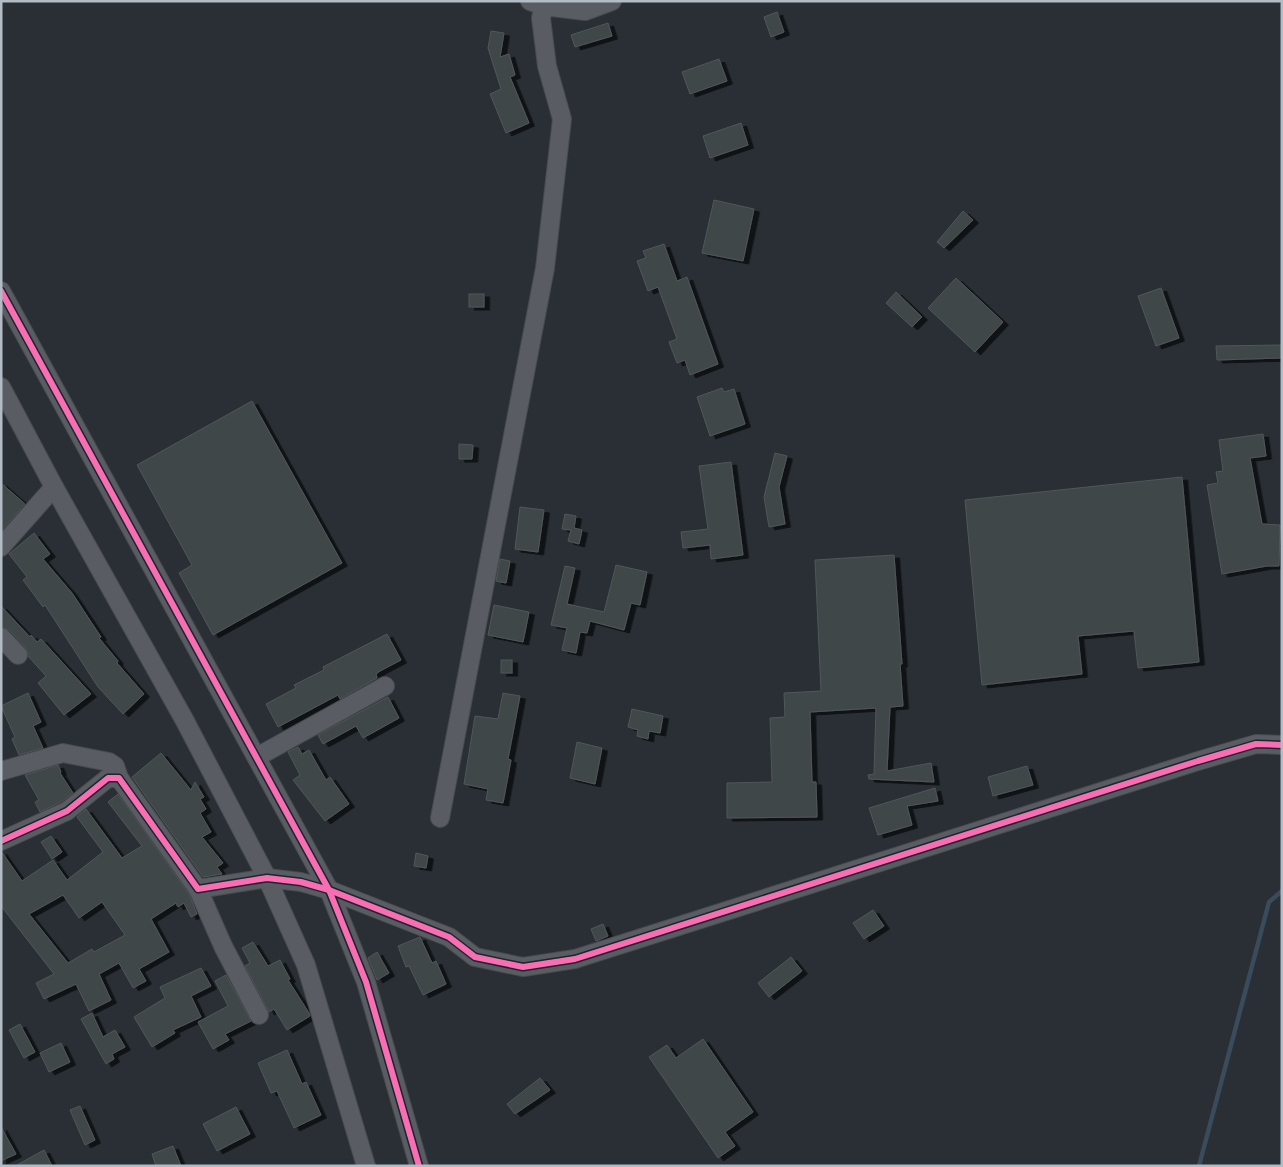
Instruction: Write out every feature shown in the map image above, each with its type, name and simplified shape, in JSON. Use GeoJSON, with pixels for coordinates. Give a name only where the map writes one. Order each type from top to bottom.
{"type":"FeatureCollection","features":[{"type":"Feature","properties":{"kind":"street"},"geometry":{"type":"LineString","coordinates":[[440,818],[545,268],[562,119],[547,66],[541,18],[537,4],[585,11],[612,1]]}},
{"type":"Feature","properties":{"kind":"street"},"geometry":{"type":"LineString","coordinates":[[1,291],[329,890],[366,982],[419,1166]]}},
{"type":"Feature","properties":{"kind":"street"},"geometry":{"type":"LineString","coordinates":[[1,387],[54,487],[181,712],[267,878],[306,965],[366,1166]]}},
{"type":"Feature","properties":{"kind":"street"},"geometry":{"type":"LineString","coordinates":[[1,547],[54,487]]}},
{"type":"Feature","properties":{"kind":"street"},"geometry":{"type":"LineString","coordinates":[[1,638],[18,654]]}},
{"type":"Feature","properties":{"kind":"street"},"geometry":{"type":"LineString","coordinates":[[257,757],[385,686]]}},
{"type":"Feature","properties":{"kind":"street"},"geometry":{"type":"LineString","coordinates":[[198,889],[267,878],[301,882],[329,890],[449,937],[475,957],[523,967],[549,964],[575,960],[1198,761],[1256,744],[1282,745]]}},
{"type":"Feature","properties":{"kind":"street"},"geometry":{"type":"LineString","coordinates":[[1,771],[63,754],[109,762],[115,766],[119,778],[198,889],[223,946],[259,1015]]}},
{"type":"Feature","properties":{"kind":"street"},"geometry":{"type":"LineString","coordinates":[[1,841],[67,811],[108,778],[119,778]]}},
{"type":"Feature","properties":{"kind":"building"},"geometry":{"type":"Polygon","coordinates":[[[777,12],[784,32],[771,37],[764,17],[777,12]]]}},
{"type":"Feature","properties":{"kind":"building"},"geometry":{"type":"Polygon","coordinates":[[[608,23],[612,36],[575,47],[571,35],[608,23]]]}},
{"type":"Feature","properties":{"kind":"building"},"geometry":{"type":"Polygon","coordinates":[[[491,31],[504,33],[500,57],[509,54],[515,75],[510,77],[529,123],[506,133],[490,94],[501,89],[488,48],[491,31]]]}},
{"type":"Feature","properties":{"kind":"building"},"geometry":{"type":"Polygon","coordinates":[[[719,59],[727,81],[690,94],[682,72],[719,59]]]}},
{"type":"Feature","properties":{"kind":"building"},"geometry":{"type":"Polygon","coordinates":[[[741,123],[748,145],[710,158],[703,136],[741,123]]]}},
{"type":"Feature","properties":{"kind":"building"},"geometry":{"type":"Polygon","coordinates":[[[714,200],[754,209],[743,261],[702,253],[714,200]]]}},
{"type":"Feature","properties":{"kind":"building"},"geometry":{"type":"Polygon","coordinates":[[[963,211],[973,220],[944,248],[937,242],[963,211]]]}},
{"type":"Feature","properties":{"kind":"building"},"geometry":{"type":"Polygon","coordinates":[[[664,244],[677,281],[687,277],[718,364],[690,375],[685,360],[677,363],[669,342],[677,339],[658,287],[648,291],[637,261],[646,258],[643,251],[664,244]]]}},
{"type":"Feature","properties":{"kind":"building"},"geometry":{"type":"Polygon","coordinates":[[[956,278],[1003,322],[975,352],[928,308],[956,278]]]}},
{"type":"Feature","properties":{"kind":"building"},"geometry":{"type":"Polygon","coordinates":[[[1161,288],[1179,338],[1156,346],[1138,296],[1161,288]]]}},
{"type":"Feature","properties":{"kind":"building"},"geometry":{"type":"Polygon","coordinates":[[[896,292],[922,317],[912,327],[886,303],[896,292]]]}},
{"type":"Feature","properties":{"kind":"building"},"geometry":{"type":"Polygon","coordinates":[[[469,294],[484,294],[484,307],[469,307],[469,294]]]}},
{"type":"Feature","properties":{"kind":"building"},"geometry":{"type":"Polygon","coordinates":[[[1282,345],[1282,358],[1217,360],[1216,346],[1282,345]]]}},
{"type":"Feature","properties":{"kind":"building"},"geometry":{"type":"Polygon","coordinates":[[[722,388],[724,392],[734,389],[745,424],[710,436],[697,397],[722,388]]]}},
{"type":"Feature","properties":{"kind":"building"},"geometry":{"type":"Polygon","coordinates":[[[252,401],[342,563],[213,635],[179,573],[192,565],[137,465],[252,401]]]}},
{"type":"Feature","properties":{"kind":"building"},"geometry":{"type":"Polygon","coordinates":[[[1263,434],[1266,456],[1250,458],[1262,524],[1280,525],[1279,566],[1267,566],[1222,574],[1207,485],[1218,483],[1216,472],[1223,471],[1219,440],[1263,434]]]}},
{"type":"Feature","properties":{"kind":"building"},"geometry":{"type":"Polygon","coordinates":[[[459,444],[473,445],[472,459],[459,459],[459,444]]]}},
{"type":"Feature","properties":{"kind":"building"},"geometry":{"type":"Polygon","coordinates":[[[775,453],[787,456],[779,487],[785,524],[769,527],[764,497],[775,453]]]}},
{"type":"Feature","properties":{"kind":"building"},"geometry":{"type":"Polygon","coordinates":[[[731,462],[743,555],[711,559],[710,545],[683,548],[681,532],[708,529],[699,466],[731,462]]]}},
{"type":"Feature","properties":{"kind":"building"},"geometry":{"type":"Polygon","coordinates":[[[1182,477],[1199,662],[1138,668],[1134,631],[1078,636],[1082,674],[982,685],[965,500],[1182,477]]]}},
{"type":"Feature","properties":{"kind":"building"},"geometry":{"type":"Polygon","coordinates":[[[1,483],[25,504],[1,531],[1,483]]]}},
{"type":"Feature","properties":{"kind":"building"},"geometry":{"type":"Polygon","coordinates":[[[520,507],[544,510],[538,552],[515,549],[520,507]]]}},
{"type":"Feature","properties":{"kind":"building"},"geometry":{"type":"Polygon","coordinates":[[[565,514],[576,516],[574,528],[582,530],[579,544],[568,541],[571,530],[562,529],[565,514]]]}},
{"type":"Feature","properties":{"kind":"building"},"geometry":{"type":"Polygon","coordinates":[[[34,533],[50,554],[43,559],[72,593],[101,637],[99,638],[118,661],[117,663],[144,694],[123,714],[98,687],[45,605],[43,607],[23,580],[27,577],[9,554],[34,533]]]}},
{"type":"Feature","properties":{"kind":"building"},"geometry":{"type":"Polygon","coordinates":[[[894,555],[902,664],[900,664],[903,706],[890,707],[887,771],[931,763],[934,782],[869,779],[868,775],[874,774],[876,708],[810,712],[812,782],[816,782],[817,817],[727,818],[727,783],[772,782],[770,718],[785,717],[784,693],[821,691],[815,560],[894,555]]]}},
{"type":"Feature","properties":{"kind":"building"},"geometry":{"type":"Polygon","coordinates":[[[500,559],[510,561],[506,583],[496,581],[500,559]]]}},
{"type":"Feature","properties":{"kind":"building"},"geometry":{"type":"Polygon","coordinates":[[[616,565],[647,572],[640,605],[631,603],[624,630],[590,621],[587,633],[580,632],[576,653],[562,650],[567,628],[551,625],[565,566],[575,568],[567,604],[604,612],[616,565]]]}},
{"type":"Feature","properties":{"kind":"building"},"geometry":{"type":"Polygon","coordinates":[[[494,605],[529,612],[523,642],[488,635],[494,605]]]}},
{"type":"Feature","properties":{"kind":"building"},"geometry":{"type":"Polygon","coordinates":[[[1,606],[30,637],[31,635],[37,642],[41,639],[91,694],[64,715],[38,683],[46,676],[28,656],[26,648],[9,630],[1,627],[1,606]]]}},
{"type":"Feature","properties":{"kind":"building"},"geometry":{"type":"Polygon","coordinates":[[[387,634],[401,660],[376,674],[377,678],[340,699],[338,695],[278,727],[266,704],[296,688],[294,685],[324,670],[323,667],[387,634]]]}},
{"type":"Feature","properties":{"kind":"building"},"geometry":{"type":"Polygon","coordinates":[[[501,660],[512,660],[512,673],[501,673],[501,660]]]}},
{"type":"Feature","properties":{"kind":"building"},"geometry":{"type":"Polygon","coordinates":[[[28,693],[41,722],[33,726],[43,748],[19,755],[12,739],[15,737],[1,706],[28,693]]]}},
{"type":"Feature","properties":{"kind":"building"},"geometry":{"type":"Polygon","coordinates":[[[503,693],[520,696],[508,759],[511,760],[503,803],[486,800],[488,789],[464,784],[475,716],[498,719],[503,693]]]}},
{"type":"Feature","properties":{"kind":"building"},"geometry":{"type":"Polygon","coordinates":[[[388,697],[399,718],[363,738],[356,726],[323,744],[318,735],[388,697]]]}},
{"type":"Feature","properties":{"kind":"building"},"geometry":{"type":"Polygon","coordinates":[[[632,709],[663,716],[660,733],[649,731],[648,739],[637,736],[638,730],[628,727],[632,709]]]}},
{"type":"Feature","properties":{"kind":"building"},"geometry":{"type":"Polygon","coordinates":[[[577,742],[602,748],[595,784],[570,778],[577,742]]]}},
{"type":"Feature","properties":{"kind":"building"},"geometry":{"type":"Polygon","coordinates":[[[298,747],[302,754],[309,750],[326,780],[330,777],[349,804],[325,821],[293,780],[300,775],[288,752],[298,747]]]}},
{"type":"Feature","properties":{"kind":"building"},"geometry":{"type":"Polygon","coordinates":[[[161,753],[191,790],[195,782],[204,797],[200,799],[206,809],[200,813],[211,832],[202,837],[223,863],[217,867],[222,874],[203,877],[132,777],[161,753]]]}},
{"type":"Feature","properties":{"kind":"building"},"geometry":{"type":"Polygon","coordinates":[[[58,765],[60,773],[73,793],[61,802],[40,812],[35,802],[39,800],[25,775],[58,765]]]}},
{"type":"Feature","properties":{"kind":"building"},"geometry":{"type":"Polygon","coordinates":[[[1027,766],[1033,785],[993,796],[988,777],[1027,766]]]}},
{"type":"Feature","properties":{"kind":"building"},"geometry":{"type":"Polygon","coordinates":[[[935,788],[938,801],[907,806],[912,825],[878,835],[869,808],[935,788]]]}},
{"type":"Feature","properties":{"kind":"building"},"geometry":{"type":"Polygon","coordinates":[[[118,794],[189,894],[197,914],[191,917],[184,903],[178,907],[176,903],[151,919],[169,952],[139,969],[146,981],[133,988],[119,963],[99,974],[111,1000],[89,1011],[76,984],[44,999],[36,983],[54,974],[1,906],[1,851],[22,881],[53,860],[67,880],[103,852],[77,817],[86,809],[122,858],[142,846],[108,802],[118,794]],[[63,895],[29,914],[68,963],[92,949],[94,952],[125,935],[102,902],[79,918],[63,895]]]}},
{"type":"Feature","properties":{"kind":"building"},"geometry":{"type":"Polygon","coordinates":[[[51,836],[62,852],[52,859],[41,842],[51,836]]]}},
{"type":"Feature","properties":{"kind":"building"},"geometry":{"type":"Polygon","coordinates":[[[416,853],[428,856],[426,868],[414,866],[416,853]]]}},
{"type":"Feature","properties":{"kind":"building"},"geometry":{"type":"Polygon","coordinates":[[[873,910],[884,926],[864,939],[853,923],[873,910]]]}},
{"type":"Feature","properties":{"kind":"building"},"geometry":{"type":"Polygon","coordinates":[[[603,924],[608,936],[596,941],[591,929],[603,924]]]}},
{"type":"Feature","properties":{"kind":"building"},"geometry":{"type":"Polygon","coordinates":[[[420,937],[432,963],[436,961],[446,984],[423,995],[409,966],[406,967],[398,946],[420,937]]]}},
{"type":"Feature","properties":{"kind":"building"},"geometry":{"type":"Polygon","coordinates":[[[253,942],[268,966],[280,960],[290,979],[288,980],[309,1013],[310,1016],[287,1030],[274,1009],[269,1012],[245,966],[250,963],[242,948],[253,942]]]}},
{"type":"Feature","properties":{"kind":"building"},"geometry":{"type":"Polygon","coordinates":[[[377,952],[389,973],[377,980],[368,958],[377,952]]]}},
{"type":"Feature","properties":{"kind":"building"},"geometry":{"type":"Polygon","coordinates":[[[791,957],[802,971],[769,997],[758,983],[791,957]]]}},
{"type":"Feature","properties":{"kind":"building"},"geometry":{"type":"Polygon","coordinates":[[[201,968],[211,986],[191,996],[201,1017],[173,1030],[175,1033],[152,1047],[134,1017],[165,998],[160,987],[201,968]]]}},
{"type":"Feature","properties":{"kind":"building"},"geometry":{"type":"Polygon","coordinates":[[[226,975],[251,1021],[225,1034],[229,1040],[213,1049],[198,1022],[228,1006],[215,981],[226,975]]]}},
{"type":"Feature","properties":{"kind":"building"},"geometry":{"type":"Polygon","coordinates":[[[92,1013],[103,1037],[115,1030],[125,1047],[112,1054],[114,1059],[106,1064],[81,1019],[92,1013]]]}},
{"type":"Feature","properties":{"kind":"building"},"geometry":{"type":"Polygon","coordinates":[[[20,1024],[35,1052],[24,1058],[9,1030],[20,1024]]]}},
{"type":"Feature","properties":{"kind":"building"},"geometry":{"type":"Polygon","coordinates":[[[703,1039],[753,1112],[725,1132],[735,1146],[718,1158],[649,1057],[667,1045],[676,1058],[703,1039]]]}},
{"type":"Feature","properties":{"kind":"building"},"geometry":{"type":"Polygon","coordinates":[[[61,1043],[70,1062],[49,1072],[40,1053],[61,1043]]]}},
{"type":"Feature","properties":{"kind":"building"},"geometry":{"type":"Polygon","coordinates":[[[287,1050],[302,1084],[306,1082],[321,1115],[294,1128],[277,1091],[271,1093],[258,1063],[287,1050]]]}},
{"type":"Feature","properties":{"kind":"building"},"geometry":{"type":"Polygon","coordinates":[[[540,1078],[550,1090],[515,1114],[507,1104],[540,1078]]]}},
{"type":"Feature","properties":{"kind":"building"},"geometry":{"type":"Polygon","coordinates":[[[80,1106],[95,1140],[85,1145],[70,1110],[80,1106]]]}},
{"type":"Feature","properties":{"kind":"building"},"geometry":{"type":"Polygon","coordinates":[[[236,1107],[250,1134],[217,1151],[203,1124],[236,1107]]]}},
{"type":"Feature","properties":{"kind":"building"},"geometry":{"type":"Polygon","coordinates":[[[1,1127],[16,1154],[1,1161],[1,1127]]]}},
{"type":"Feature","properties":{"kind":"building"},"geometry":{"type":"Polygon","coordinates":[[[173,1146],[181,1166],[156,1166],[152,1154],[173,1146]]]}},
{"type":"Feature","properties":{"kind":"building"},"geometry":{"type":"Polygon","coordinates":[[[44,1150],[52,1166],[15,1166],[44,1150]]]}},
{"type":"Feature","properties":{"kind":"waterway"},"geometry":{"type":"LineString","coordinates":[[1199,1166],[1269,902],[1282,891]]}},
{"type":"Feature","properties":{"kind":"cycle path"},"geometry":{"type":"LineString","coordinates":[[1,291],[329,890],[366,982],[419,1166]]}},
{"type":"Feature","properties":{"kind":"cycle path"},"geometry":{"type":"LineString","coordinates":[[1,841],[67,811],[108,778],[119,778],[198,889],[267,878],[301,882],[329,890],[449,937],[475,957],[523,967],[575,959],[1256,744],[1282,745]]}}]}
